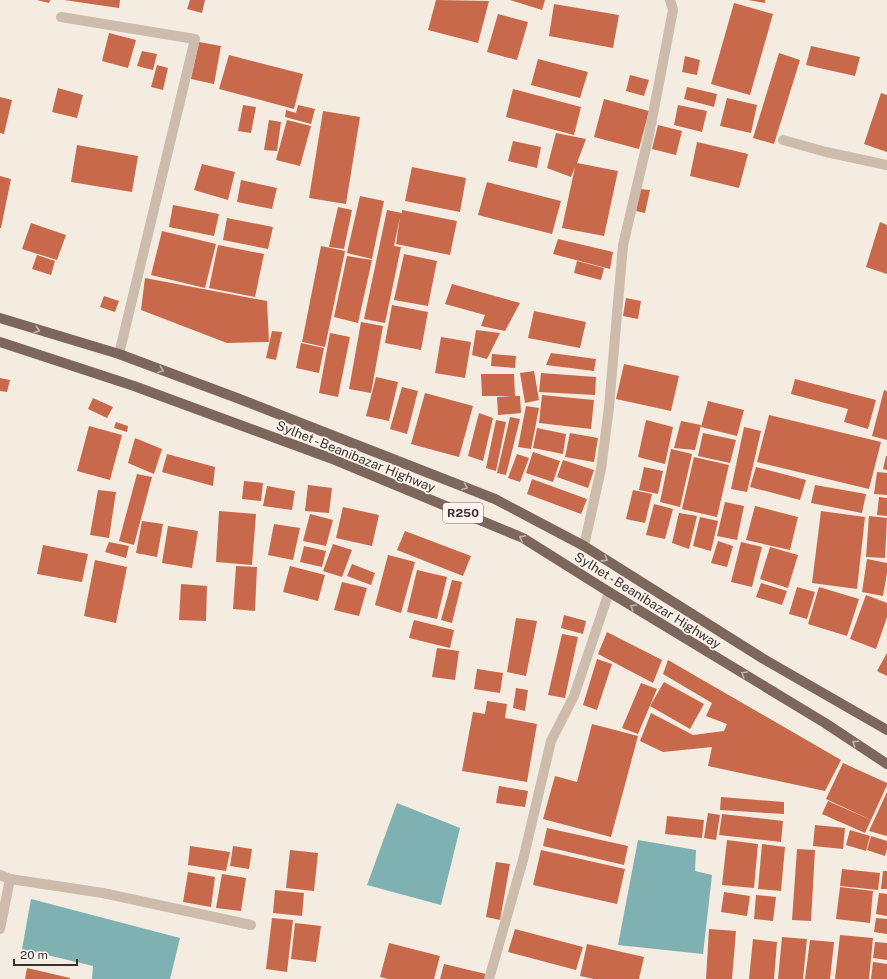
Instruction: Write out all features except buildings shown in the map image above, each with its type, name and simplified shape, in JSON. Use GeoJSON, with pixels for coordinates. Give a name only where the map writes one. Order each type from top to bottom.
{"type":"FeatureCollection","features":[{"type":"Feature","properties":{"kind":"main road","name":"Sylhet - Beanibazar Highway"},"geometry":{"type":"LineString","coordinates":[[0,318],[119,354],[237,398],[495,499],[584,546],[762,658],[887,730]]}},
{"type":"Feature","properties":{"kind":"main road","name":"Sylhet - Beanibazar Highway"},"geometry":{"type":"LineString","coordinates":[[0,342],[134,386],[330,458],[523,538],[825,723],[887,764]]}},
{"type":"Feature","properties":{"kind":"street"},"geometry":{"type":"LineString","coordinates":[[584,546],[601,469],[609,408],[623,245],[649,135],[672,10],[670,0]]}},
{"type":"Feature","properties":{"kind":"street"},"geometry":{"type":"LineString","coordinates":[[61,17],[195,39],[119,354]]}},
{"type":"Feature","properties":{"kind":"street"},"geometry":{"type":"LineString","coordinates":[[783,140],[826,152],[887,165]]}},
{"type":"Feature","properties":{"kind":"street"},"geometry":{"type":"LineString","coordinates":[[489,979],[523,860],[551,741],[574,696],[609,592]]}},
{"type":"Feature","properties":{"kind":"street"},"geometry":{"type":"LineString","coordinates":[[0,875],[10,879],[103,893],[251,925]]}},
{"type":"Feature","properties":{"kind":"street"},"geometry":{"type":"LineString","coordinates":[[0,929],[10,879]]}},
{"type":"Feature","properties":{"kind":"water"},"geometry":{"type":"Polygon","coordinates":[[[397,803],[460,828],[441,905],[367,885],[397,803]]]}},
{"type":"Feature","properties":{"kind":"water"},"geometry":{"type":"Polygon","coordinates":[[[638,840],[696,850],[695,871],[712,875],[703,954],[618,945],[638,840]]]}},
{"type":"Feature","properties":{"kind":"water"},"geometry":{"type":"Polygon","coordinates":[[[31,899],[180,938],[170,979],[92,979],[93,966],[22,949],[31,899]]]}}]}
